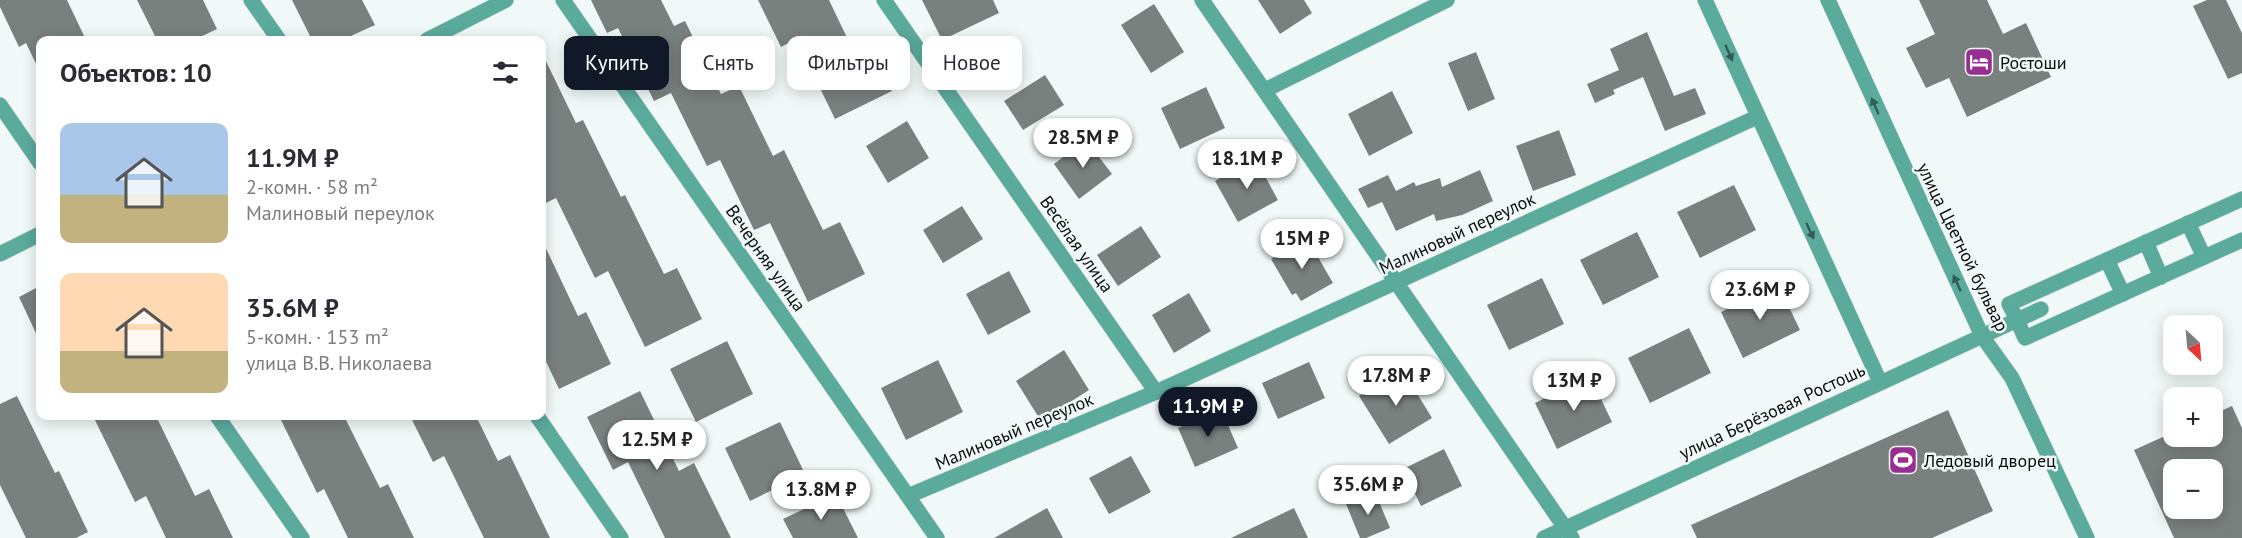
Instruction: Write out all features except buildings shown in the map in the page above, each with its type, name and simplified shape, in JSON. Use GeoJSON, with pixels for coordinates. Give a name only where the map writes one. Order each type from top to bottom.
{"type":"FeatureCollection","features":[{"type":"Feature","properties":{"kind":"street"},"geometry":{"type":"LineString","coordinates":[[251,0],[276,36]]}},
{"type":"Feature","properties":{"kind":"street"},"geometry":{"type":"LineString","coordinates":[[435,36],[506,0]]}},
{"type":"Feature","properties":{"kind":"street","name":"Вечерняя улица"},"geometry":{"type":"LineString","coordinates":[[563,0],[937,538]]}},
{"type":"Feature","properties":{"kind":"street","name":"Весёлая улица"},"geometry":{"type":"LineString","coordinates":[[884,0],[1156,392]]}},
{"type":"Feature","properties":{"kind":"street"},"geometry":{"type":"LineString","coordinates":[[1202,0],[1568,533]]}},
{"type":"Feature","properties":{"kind":"street"},"geometry":{"type":"LineString","coordinates":[[1265,90],[1447,0]]}},
{"type":"Feature","properties":{"kind":"street"},"geometry":{"type":"LineString","coordinates":[[1704,0],[1880,382]]}},
{"type":"Feature","properties":{"kind":"street","name":"улица Цветной бульвар"},"geometry":{"type":"LineString","coordinates":[[1827,0],[1982,336],[2012,378],[2087,538]]}},
{"type":"Feature","properties":{"kind":"street"},"geometry":{"type":"LineString","coordinates":[[0,105],[36,157]]}},
{"type":"Feature","properties":{"kind":"street","name":"Малиновый переулок"},"geometry":{"type":"LineString","coordinates":[[908,496],[1156,392],[1757,117]]}},
{"type":"Feature","properties":{"kind":"street"},"geometry":{"type":"LineString","coordinates":[[2240,204],[2188,223],[2009,304],[2025,338],[2242,240]]}},
{"type":"Feature","properties":{"kind":"street"},"geometry":{"type":"LineString","coordinates":[[2188,223],[2204,257]]}},
{"type":"Feature","properties":{"kind":"street"},"geometry":{"type":"LineString","coordinates":[[0,254],[36,236]]}},
{"type":"Feature","properties":{"kind":"street"},"geometry":{"type":"LineString","coordinates":[[2146,242],[2161,277]]}},
{"type":"Feature","properties":{"kind":"street"},"geometry":{"type":"LineString","coordinates":[[2107,260],[2122,294]]}},
{"type":"Feature","properties":{"kind":"street"},"geometry":{"type":"LineString","coordinates":[[2034,293],[2049,327]]}},
{"type":"Feature","properties":{"kind":"street","name":"улица Берёзовая Ростошь"},"geometry":{"type":"LineString","coordinates":[[1544,538],[1568,533],[1880,382],[2041,309]]}},
{"type":"Feature","properties":{"kind":"street"},"geometry":{"type":"LineString","coordinates":[[220,420],[302,538]]}},
{"type":"Feature","properties":{"kind":"street"},"geometry":{"type":"LineString","coordinates":[[540,420],[621,538]]}},
{"type":"Feature","properties":{"kind":"place","name":"Ростоши"},"geometry":{"type":"Point","coordinates":[1979,62]}},
{"type":"Feature","properties":{"kind":"place","name":"Ледовый дворец"},"geometry":{"type":"Point","coordinates":[1903,460]}}]}
